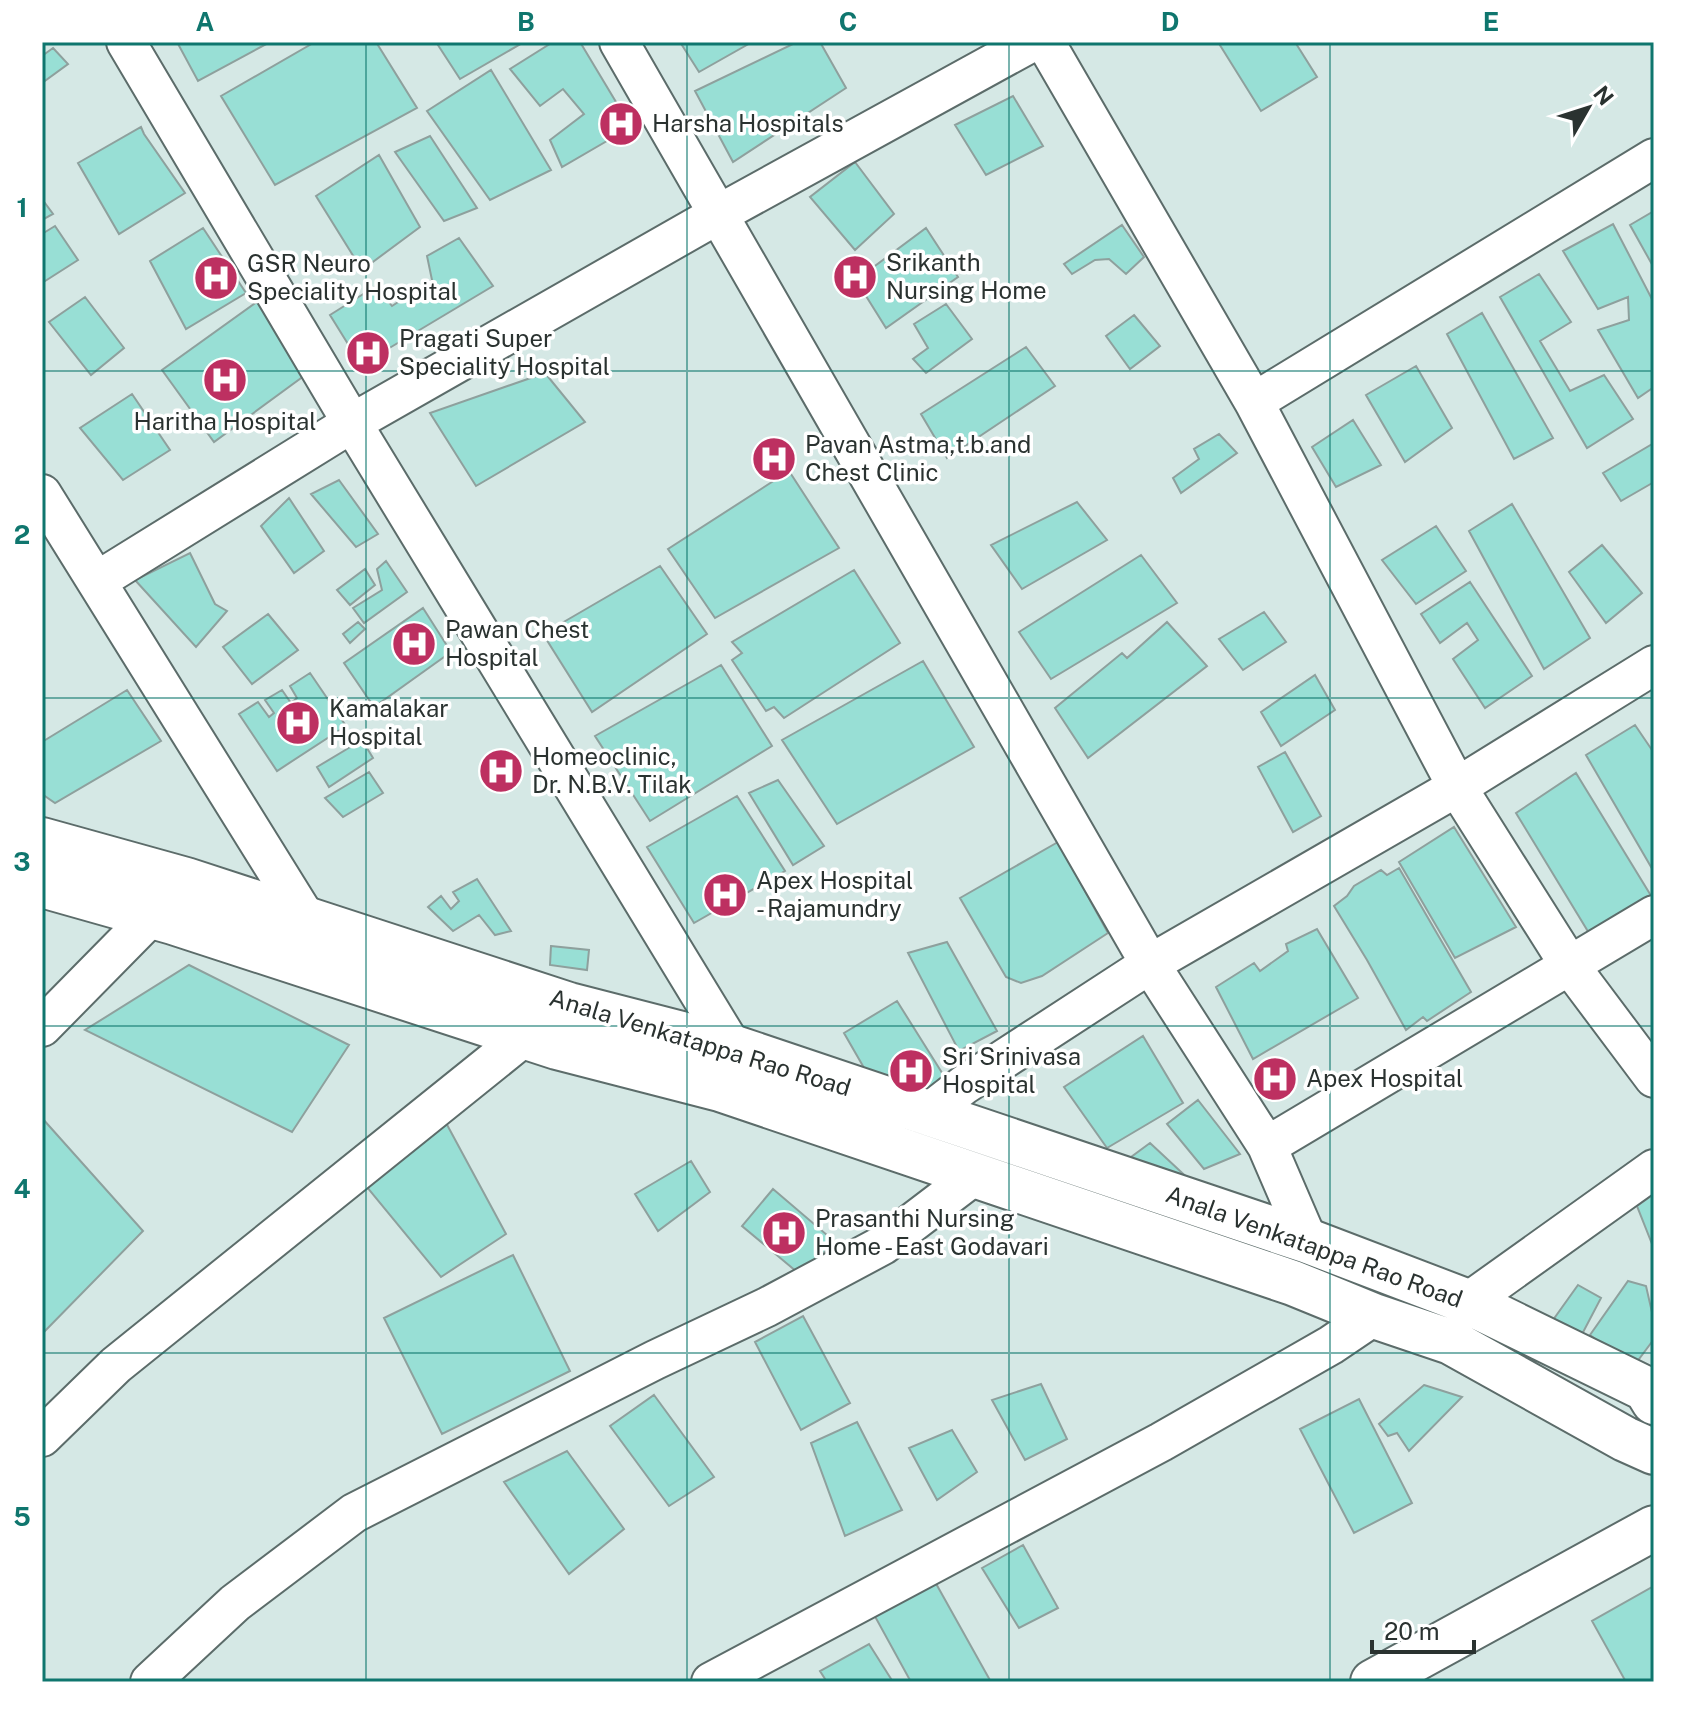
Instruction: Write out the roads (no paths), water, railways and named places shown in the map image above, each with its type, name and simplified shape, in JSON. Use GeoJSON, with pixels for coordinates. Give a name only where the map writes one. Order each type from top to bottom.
{"type":"FeatureCollection","features":[{"type":"Feature","properties":{"kind":"main road","name":"Anala Venkatappa Rao Road"},"geometry":{"type":"LineString","coordinates":[[42,840],[186,880],[569,1005],[732,1047],[1308,1241],[1468,1302],[1646,1389],[1654,1402]]}},
{"type":"Feature","properties":{"kind":"main road","name":"Anala Venkatappa Rao Road"},"geometry":{"type":"LineString","coordinates":[[42,885],[152,916],[557,1047],[720,1089],[1293,1283],[1374,1316],[1451,1342],[1654,1452]]}},
{"type":"Feature","properties":{"kind":"main road"},"geometry":{"type":"LineString","coordinates":[[1373,1682],[1654,1528]]}},
{"type":"Feature","properties":{"kind":"street"},"geometry":{"type":"LineString","coordinates":[[126,42],[352,423],[732,1047],[720,1089]]}},
{"type":"Feature","properties":{"kind":"street"},"geometry":{"type":"LineString","coordinates":[[619,42],[1150,964],[1267,1146],[1308,1241]]}},
{"type":"Feature","properties":{"kind":"street"},"geometry":{"type":"LineString","coordinates":[[97,581],[352,423],[717,215],[1032,42]]}},
{"type":"Feature","properties":{"kind":"street"},"geometry":{"type":"LineString","coordinates":[[1045,42],[1254,402],[1457,787],[1570,966],[1654,1078]]}},
{"type":"Feature","properties":{"kind":"street"},"geometry":{"type":"LineString","coordinates":[[1254,402],[1654,158]]}},
{"type":"Feature","properties":{"kind":"street"},"geometry":{"type":"LineString","coordinates":[[42,494],[307,920]]}},
{"type":"Feature","properties":{"kind":"street"},"geometry":{"type":"LineString","coordinates":[[928,1113],[964,1085],[1150,964],[1457,787],[1654,665]]}},
{"type":"Feature","properties":{"kind":"street"},"geometry":{"type":"LineString","coordinates":[[42,1027],[186,880]]}},
{"type":"Feature","properties":{"kind":"street"},"geometry":{"type":"LineString","coordinates":[[1267,1146],[1654,915]]}},
{"type":"Feature","properties":{"kind":"street"},"geometry":{"type":"LineString","coordinates":[[42,1437],[116,1365],[525,1036]]}},
{"type":"Feature","properties":{"kind":"street"},"geometry":{"type":"LineString","coordinates":[[1468,1302],[1654,1169]]}},
{"type":"Feature","properties":{"kind":"street"},"geometry":{"type":"LineString","coordinates":[[150,1682],[235,1603],[354,1513],[655,1360],[767,1307],[883,1245],[975,1175]]}},
{"type":"Feature","properties":{"kind":"street"},"geometry":{"type":"LineString","coordinates":[[711,1682],[1161,1442],[1331,1345],[1374,1316]]}},
{"type":"Feature","properties":{"kind":"place","name":"Harsha Hospitals"},"geometry":{"type":"Point","coordinates":[621,124]}},
{"type":"Feature","properties":{"kind":"place","name":"Srikanth Nursing Home"},"geometry":{"type":"Point","coordinates":[855,277]}},
{"type":"Feature","properties":{"kind":"place","name":"GSR Neuro Speciality Hospital"},"geometry":{"type":"Point","coordinates":[216,278]}},
{"type":"Feature","properties":{"kind":"place","name":"Pragati Super Speciality Hospital"},"geometry":{"type":"Point","coordinates":[368,353]}},
{"type":"Feature","properties":{"kind":"place","name":"Haritha Hospital"},"geometry":{"type":"Point","coordinates":[225,380]}},
{"type":"Feature","properties":{"kind":"place","name":"Pavan Astma,t.b.and Chest Clinic"},"geometry":{"type":"Point","coordinates":[774,459]}},
{"type":"Feature","properties":{"kind":"place","name":"Pawan Chest Hospital"},"geometry":{"type":"Point","coordinates":[414,644]}},
{"type":"Feature","properties":{"kind":"place","name":"Kamalakar Hospital"},"geometry":{"type":"Point","coordinates":[298,723]}},
{"type":"Feature","properties":{"kind":"place","name":"Homeoclinic, Dr. N.B.V. Tilak"},"geometry":{"type":"Point","coordinates":[501,771]}},
{"type":"Feature","properties":{"kind":"place","name":"Apex Hospital - Rajamundry"},"geometry":{"type":"Point","coordinates":[725,895]}},
{"type":"Feature","properties":{"kind":"place","name":"Sri Srinivasa Hospital"},"geometry":{"type":"Point","coordinates":[911,1071]}},
{"type":"Feature","properties":{"kind":"place","name":"Apex Hospital"},"geometry":{"type":"Point","coordinates":[1275,1079]}},
{"type":"Feature","properties":{"kind":"place","name":"Prasanthi Nursing Home - East Godavari"},"geometry":{"type":"Point","coordinates":[784,1233]}}]}
